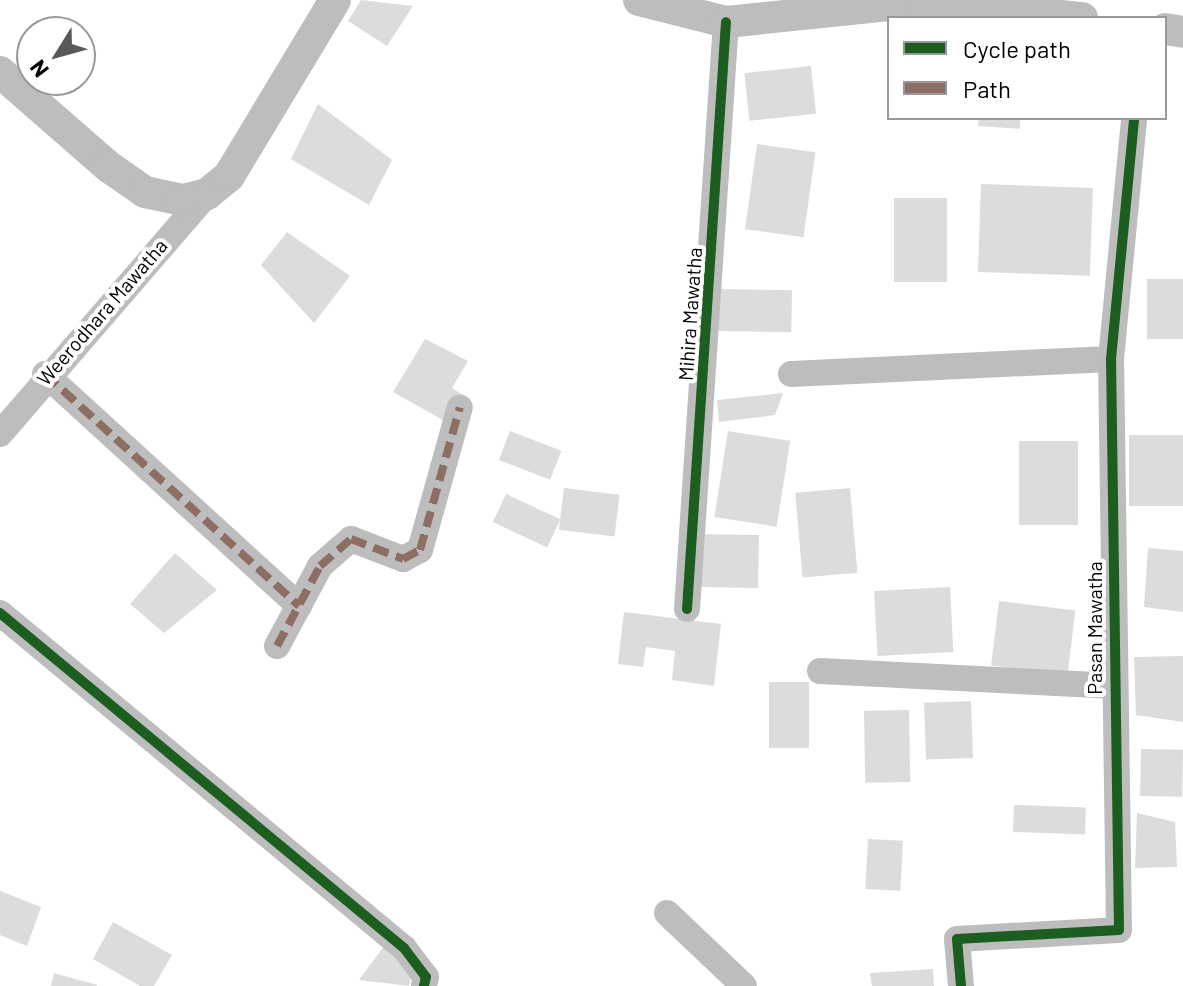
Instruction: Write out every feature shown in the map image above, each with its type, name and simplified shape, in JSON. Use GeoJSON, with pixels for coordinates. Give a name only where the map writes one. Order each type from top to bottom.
{"type":"FeatureCollection","features":[{"type":"Feature","properties":{"kind":"street"},"geometry":{"type":"LineString","coordinates":[[0,72],[145,192],[183,200],[207,194],[250,145],[335,0]]}},
{"type":"Feature","properties":{"kind":"street"},"geometry":{"type":"LineString","coordinates":[[639,0],[726,22],[921,2],[1072,11]]}},
{"type":"Feature","properties":{"kind":"street","name":"Mihira Mawatha"},"geometry":{"type":"LineString","coordinates":[[687,609],[726,22]]}},
{"type":"Feature","properties":{"kind":"street","name":"Pasan Mawatha"},"geometry":{"type":"LineString","coordinates":[[961,986],[957,939],[1119,930],[1112,686],[1111,359],[1134,120]]}},
{"type":"Feature","properties":{"kind":"street","name":"Weerodhara Mawatha"},"geometry":{"type":"LineString","coordinates":[[0,434],[45,374],[207,194]]}},
{"type":"Feature","properties":{"kind":"street"},"geometry":{"type":"LineString","coordinates":[[791,374],[1111,359]]}},
{"type":"Feature","properties":{"kind":"street"},"geometry":{"type":"LineString","coordinates":[[45,374],[299,606]]}},
{"type":"Feature","properties":{"kind":"street"},"geometry":{"type":"LineString","coordinates":[[277,646],[320,566],[351,539],[403,559],[420,550],[460,407]]}},
{"type":"Feature","properties":{"kind":"street"},"geometry":{"type":"LineString","coordinates":[[0,613],[404,948],[426,977],[424,986]]}},
{"type":"Feature","properties":{"kind":"street"},"geometry":{"type":"LineString","coordinates":[[820,671],[1112,686]]}},
{"type":"Feature","properties":{"kind":"street"},"geometry":{"type":"LineString","coordinates":[[667,913],[744,986]]}},
{"type":"Feature","properties":{"kind":"building"},"geometry":{"type":"Polygon","coordinates":[[[361,0],[413,6],[387,46],[348,21],[361,0]]]}},
{"type":"Feature","properties":{"kind":"building"},"geometry":{"type":"Polygon","coordinates":[[[811,66],[816,114],[749,121],[744,73],[811,66]]]}},
{"type":"Feature","properties":{"kind":"building"},"geometry":{"type":"Polygon","coordinates":[[[318,104],[392,160],[369,205],[291,159],[318,104]]]}},
{"type":"Feature","properties":{"kind":"building"},"geometry":{"type":"Polygon","coordinates":[[[979,120],[1020,120],[1020,129],[978,126],[979,120]]]}},
{"type":"Feature","properties":{"kind":"building"},"geometry":{"type":"Polygon","coordinates":[[[757,144],[815,152],[803,237],[745,229],[757,144]]]}},
{"type":"Feature","properties":{"kind":"building"},"geometry":{"type":"Polygon","coordinates":[[[981,184],[1093,188],[1090,276],[978,272],[981,184]]]}},
{"type":"Feature","properties":{"kind":"building"},"geometry":{"type":"Polygon","coordinates":[[[894,198],[947,198],[947,282],[894,282],[894,198]]]}},
{"type":"Feature","properties":{"kind":"building"},"geometry":{"type":"Polygon","coordinates":[[[287,232],[350,276],[314,323],[261,265],[287,232]]]}},
{"type":"Feature","properties":{"kind":"building"},"geometry":{"type":"Polygon","coordinates":[[[1147,279],[1183,279],[1183,339],[1147,339],[1147,279]]]}},
{"type":"Feature","properties":{"kind":"building"},"geometry":{"type":"Polygon","coordinates":[[[717,289],[792,290],[791,332],[716,331],[717,289]]]}},
{"type":"Feature","properties":{"kind":"building"},"geometry":{"type":"Polygon","coordinates":[[[425,339],[468,361],[452,388],[466,397],[450,424],[393,392],[425,339]]]}},
{"type":"Feature","properties":{"kind":"building"},"geometry":{"type":"Polygon","coordinates":[[[783,393],[775,415],[719,422],[717,400],[783,393]]]}},
{"type":"Feature","properties":{"kind":"building"},"geometry":{"type":"Polygon","coordinates":[[[510,431],[561,451],[550,480],[499,460],[510,431]]]}},
{"type":"Feature","properties":{"kind":"building"},"geometry":{"type":"Polygon","coordinates":[[[728,431],[790,441],[777,527],[714,517],[728,431]]]}},
{"type":"Feature","properties":{"kind":"building"},"geometry":{"type":"Polygon","coordinates":[[[1129,435],[1183,435],[1183,506],[1129,506],[1129,435]]]}},
{"type":"Feature","properties":{"kind":"building"},"geometry":{"type":"Polygon","coordinates":[[[1019,441],[1078,441],[1078,525],[1019,525],[1019,441]]]}},
{"type":"Feature","properties":{"kind":"building"},"geometry":{"type":"Polygon","coordinates":[[[564,488],[620,495],[614,537],[559,530],[564,488]]]}},
{"type":"Feature","properties":{"kind":"building"},"geometry":{"type":"Polygon","coordinates":[[[850,488],[857,573],[803,577],[795,493],[850,488]]]}},
{"type":"Feature","properties":{"kind":"building"},"geometry":{"type":"Polygon","coordinates":[[[506,494],[560,519],[547,547],[493,522],[506,494]]]}},
{"type":"Feature","properties":{"kind":"building"},"geometry":{"type":"Polygon","coordinates":[[[697,534],[759,535],[758,588],[696,587],[697,534]]]}},
{"type":"Feature","properties":{"kind":"building"},"geometry":{"type":"Polygon","coordinates":[[[1148,548],[1183,551],[1183,612],[1144,607],[1148,548]]]}},
{"type":"Feature","properties":{"kind":"building"},"geometry":{"type":"Polygon","coordinates":[[[175,553],[217,590],[164,633],[130,604],[175,553]]]}},
{"type":"Feature","properties":{"kind":"building"},"geometry":{"type":"Polygon","coordinates":[[[950,587],[953,652],[878,656],[874,591],[950,587]]]}},
{"type":"Feature","properties":{"kind":"building"},"geometry":{"type":"Polygon","coordinates":[[[999,601],[1075,610],[1068,675],[991,666],[999,601]]]}},
{"type":"Feature","properties":{"kind":"building"},"geometry":{"type":"Polygon","coordinates":[[[624,612],[721,624],[714,686],[672,680],[675,651],[646,647],[643,667],[618,664],[624,612]]]}},
{"type":"Feature","properties":{"kind":"building"},"geometry":{"type":"Polygon","coordinates":[[[1183,656],[1183,722],[1136,715],[1134,657],[1183,656]]]}},
{"type":"Feature","properties":{"kind":"building"},"geometry":{"type":"Polygon","coordinates":[[[769,682],[809,682],[809,748],[769,748],[769,682]]]}},
{"type":"Feature","properties":{"kind":"building"},"geometry":{"type":"Polygon","coordinates":[[[971,701],[973,758],[926,760],[924,703],[971,701]]]}},
{"type":"Feature","properties":{"kind":"building"},"geometry":{"type":"Polygon","coordinates":[[[909,710],[910,782],[865,783],[864,711],[909,710]]]}},
{"type":"Feature","properties":{"kind":"building"},"geometry":{"type":"Polygon","coordinates":[[[1141,749],[1183,750],[1182,797],[1140,796],[1141,749]]]}},
{"type":"Feature","properties":{"kind":"building"},"geometry":{"type":"Polygon","coordinates":[[[1014,805],[1086,808],[1085,834],[1013,832],[1014,805]]]}},
{"type":"Feature","properties":{"kind":"building"},"geometry":{"type":"Polygon","coordinates":[[[1137,813],[1175,822],[1177,867],[1135,868],[1137,813]]]}},
{"type":"Feature","properties":{"kind":"building"},"geometry":{"type":"Polygon","coordinates":[[[868,839],[903,841],[900,891],[865,889],[868,839]]]}},
{"type":"Feature","properties":{"kind":"building"},"geometry":{"type":"Polygon","coordinates":[[[0,891],[41,907],[27,946],[0,935],[0,891]]]}},
{"type":"Feature","properties":{"kind":"building"},"geometry":{"type":"Polygon","coordinates":[[[113,922],[172,955],[154,986],[140,986],[93,959],[113,922]]]}},
{"type":"Feature","properties":{"kind":"building"},"geometry":{"type":"Polygon","coordinates":[[[385,945],[411,978],[409,986],[359,980],[385,945]]]}},
{"type":"Feature","properties":{"kind":"building"},"geometry":{"type":"Polygon","coordinates":[[[933,969],[934,986],[872,986],[870,973],[933,969]]]}},
{"type":"Feature","properties":{"kind":"building"},"geometry":{"type":"Polygon","coordinates":[[[54,973],[97,985],[97,986],[51,986],[54,973]]]}},
{"type":"Feature","properties":{"kind":"marked path"},"geometry":{"type":"LineString","coordinates":[[45,374],[299,606]]}},
{"type":"Feature","properties":{"kind":"marked path"},"geometry":{"type":"LineString","coordinates":[[277,646],[320,566],[351,539],[403,559],[420,550],[460,407]]}},
{"type":"Feature","properties":{"kind":"cycle path"},"geometry":{"type":"LineString","coordinates":[[687,609],[726,22]]}},
{"type":"Feature","properties":{"kind":"cycle path"},"geometry":{"type":"LineString","coordinates":[[961,986],[957,939],[1119,930],[1111,359],[1134,120]]}},
{"type":"Feature","properties":{"kind":"cycle path"},"geometry":{"type":"LineString","coordinates":[[0,613],[404,948],[426,977],[424,986]]}}]}
